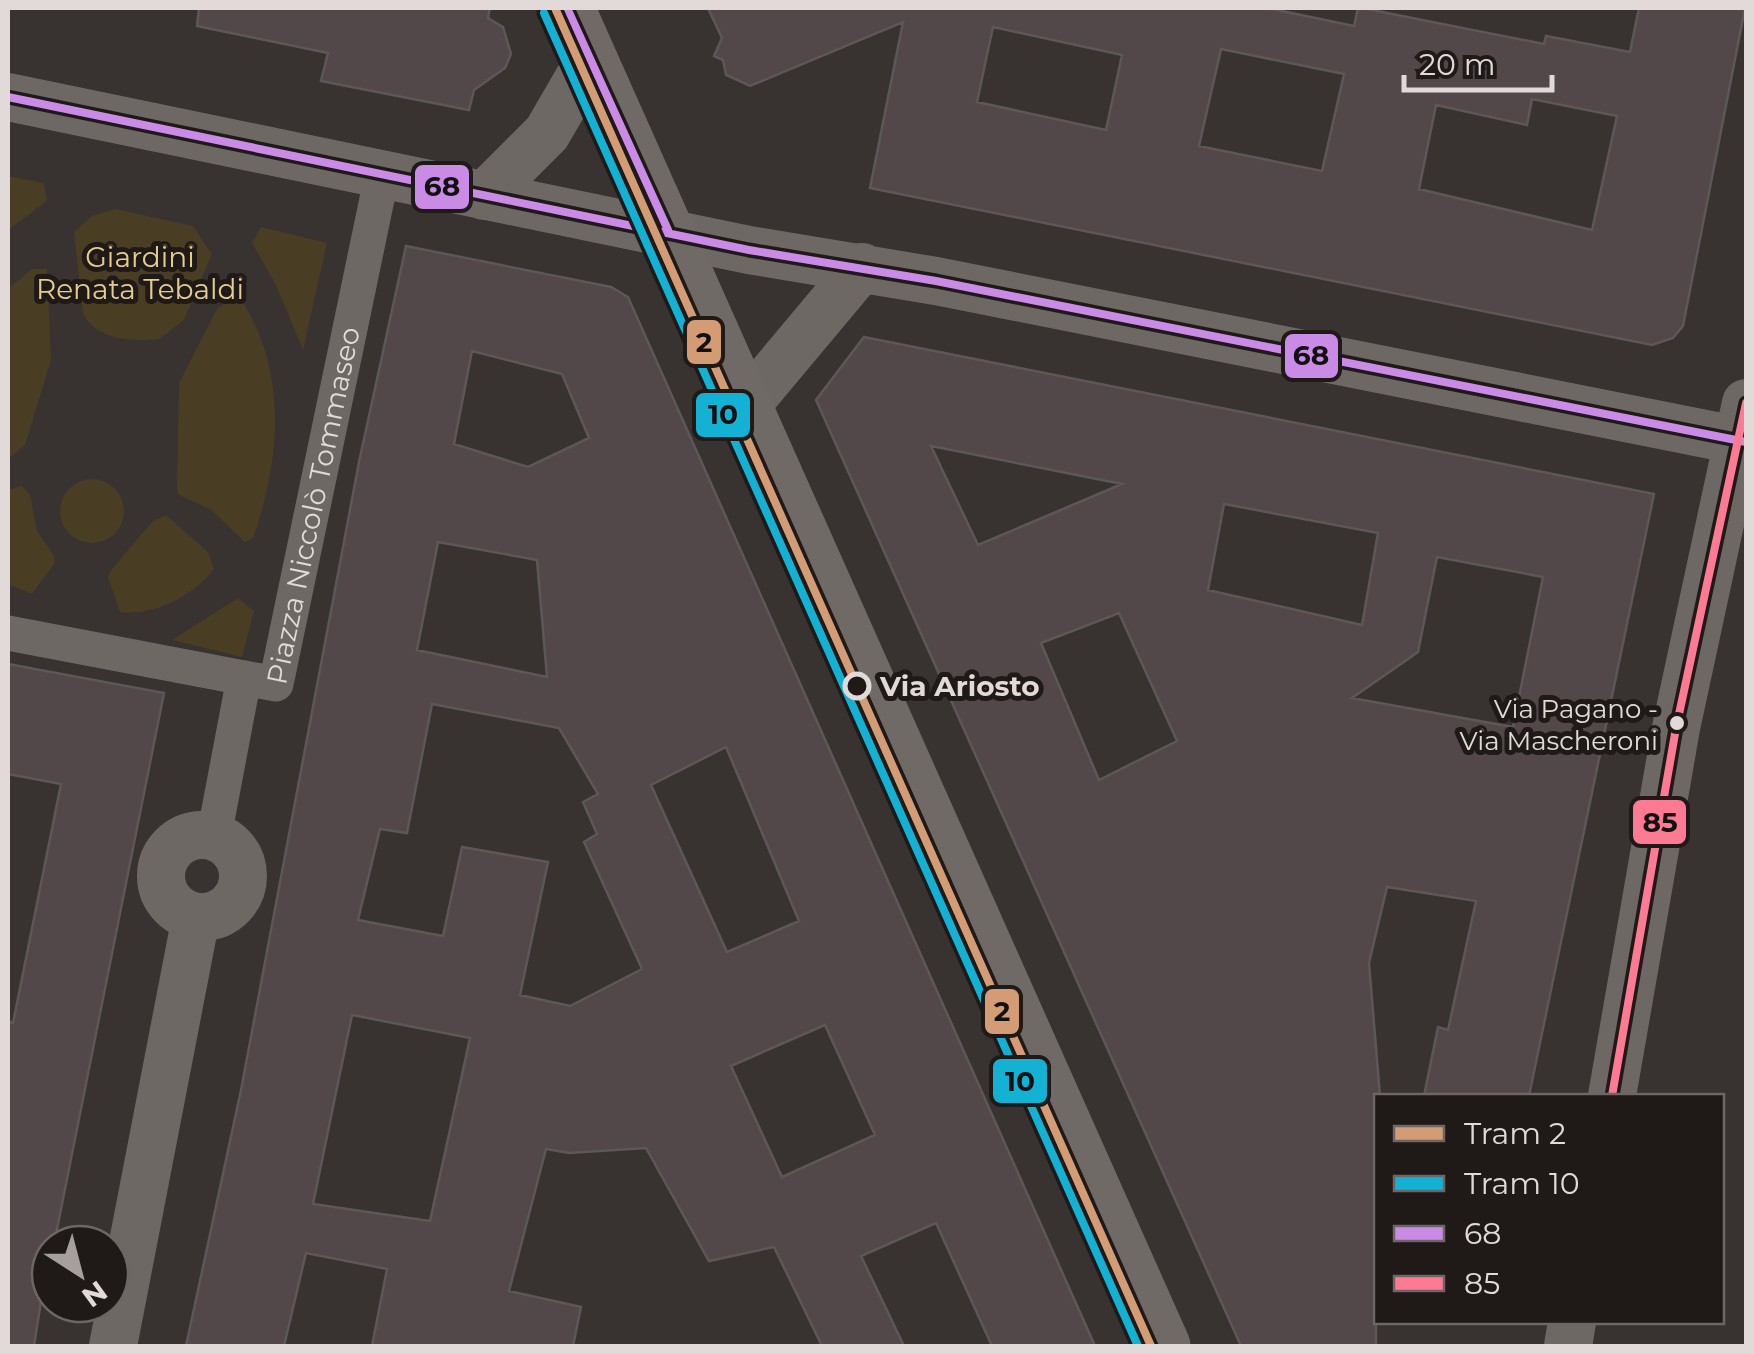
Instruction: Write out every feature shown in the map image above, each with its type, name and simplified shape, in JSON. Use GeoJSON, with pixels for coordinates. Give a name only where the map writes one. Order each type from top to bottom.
{"type":"FeatureCollection","features":[{"type":"Feature","properties":{"kind":"main road"},"geometry":{"type":"LineString","coordinates":[[567,8],[1163,1346]]}},
{"type":"Feature","properties":{"kind":"street"},"geometry":{"type":"LineString","coordinates":[[484,196],[547,133],[590,59]]}},
{"type":"Feature","properties":{"kind":"street"},"geometry":{"type":"LineString","coordinates":[[8,97],[484,196],[668,230],[749,250],[862,267],[1744,428],[1676,728],[1612,1094]]}},
{"type":"Feature","properties":{"kind":"street","name":"Piazza Niccolò Tommaseo"},"geometry":{"type":"LineString","coordinates":[[8,633],[276,684],[382,175]]}},
{"type":"Feature","properties":{"kind":"street"},"geometry":{"type":"LineString","coordinates":[[744,408],[862,267]]}},
{"type":"Feature","properties":{"kind":"street"},"geometry":{"type":"LineString","coordinates":[[112,1346],[196,917],[171,903],[164,891],[164,864],[180,842],[214,836],[244,678]]}},
{"type":"Feature","properties":{"kind":"green space","name":"Giardini Renata Tebaldi"},"geometry":{"type":"Polygon","coordinates":[[[8,176],[44,183],[47,201],[8,230],[8,176]]]}},
{"type":"Feature","properties":{"kind":"green space","name":"Giardini Renata Tebaldi"},"geometry":{"type":"Polygon","coordinates":[[[115,209],[193,226],[212,254],[184,320],[159,339],[105,334],[83,313],[74,232],[92,216],[115,209]]]}},
{"type":"Feature","properties":{"kind":"green space","name":"Giardini Renata Tebaldi"},"geometry":{"type":"Polygon","coordinates":[[[261,227],[327,243],[303,350],[276,285],[252,243],[261,227]]]}},
{"type":"Feature","properties":{"kind":"green space","name":"Giardini Renata Tebaldi"},"geometry":{"type":"Polygon","coordinates":[[[32,269],[47,269],[51,360],[25,445],[8,459],[8,289],[32,269]]]}},
{"type":"Feature","properties":{"kind":"green space","name":"Giardini Renata Tebaldi"},"geometry":{"type":"Polygon","coordinates":[[[234,296],[245,305],[256,327],[272,379],[275,405],[268,486],[253,538],[245,542],[210,509],[179,495],[177,489],[179,383],[217,309],[234,296]]]}},
{"type":"Feature","properties":{"kind":"green space"},"geometry":{"type":"Polygon","coordinates":[[[92,479],[115,488],[124,511],[115,534],[92,543],[69,534],[60,511],[69,488],[92,479]]]}},
{"type":"Feature","properties":{"kind":"green space"},"geometry":{"type":"Polygon","coordinates":[[[22,486],[30,495],[37,531],[54,556],[54,564],[32,594],[8,584],[8,490],[22,486]]]}},
{"type":"Feature","properties":{"kind":"green space"},"geometry":{"type":"Polygon","coordinates":[[[166,515],[208,552],[214,569],[196,588],[172,602],[146,611],[120,612],[108,577],[153,521],[166,515]]]}},
{"type":"Feature","properties":{"kind":"green space"},"geometry":{"type":"Polygon","coordinates":[[[238,598],[254,611],[242,657],[172,640],[238,598]]]}},
{"type":"Feature","properties":{"kind":"building"},"geometry":{"type":"Polygon","coordinates":[[[199,8],[490,8],[488,18],[503,27],[511,54],[505,68],[474,90],[469,110],[321,81],[328,53],[197,26],[199,8]]]}},
{"type":"Feature","properties":{"kind":"building"},"geometry":{"type":"Polygon","coordinates":[[[708,8],[1268,8],[1354,26],[1358,8],[1362,8],[1544,44],[1546,36],[1630,52],[1639,8],[1745,8],[1683,326],[1673,338],[1652,345],[870,188],[903,22],[750,86],[726,75],[723,60],[714,56],[722,38],[708,8]],[[993,27],[977,102],[1106,130],[1122,55],[993,27]],[[1221,49],[1199,146],[1322,171],[1344,74],[1221,49]],[[1532,99],[1527,125],[1436,105],[1419,189],[1592,230],[1617,116],[1532,99]]]}},
{"type":"Feature","properties":{"kind":"building"},"geometry":{"type":"Polygon","coordinates":[[[406,246],[611,287],[628,297],[1095,1346],[992,1346],[936,1223],[861,1256],[904,1346],[822,1346],[774,1247],[709,1261],[646,1148],[569,1153],[546,1149],[509,1291],[581,1307],[573,1346],[372,1346],[387,1269],[306,1253],[284,1346],[186,1346],[241,1090],[359,462],[406,246]],[[472,351],[454,444],[528,467],[589,438],[562,374],[472,351]],[[438,542],[417,650],[547,677],[537,560],[438,542]],[[432,704],[407,833],[380,829],[358,920],[443,936],[462,847],[548,862],[520,995],[570,1006],[642,969],[584,842],[597,834],[583,802],[598,794],[559,728],[432,704]],[[726,747],[651,785],[727,952],[799,921],[726,747]],[[352,1015],[313,1204],[430,1221],[470,1038],[352,1015]],[[825,1025],[731,1066],[782,1177],[875,1135],[825,1025]]]}},
{"type":"Feature","properties":{"kind":"building"},"geometry":{"type":"Polygon","coordinates":[[[864,337],[1654,494],[1529,1094],[1424,1094],[1438,1027],[1448,1030],[1476,901],[1387,887],[1369,963],[1380,1094],[1374,1094],[1376,1346],[1241,1346],[816,400],[864,337]],[[931,446],[978,545],[1122,484],[931,446]],[[1224,504],[1208,590],[1362,625],[1378,533],[1224,504]],[[1437,557],[1418,652],[1352,698],[1513,727],[1543,577],[1437,557]],[[1119,613],[1041,643],[1099,780],[1177,741],[1119,613]]]}},
{"type":"Feature","properties":{"kind":"building"},"geometry":{"type":"Polygon","coordinates":[[[8,664],[164,693],[58,1224],[30,1224],[30,1324],[37,1324],[34,1346],[8,1346],[8,1021],[13,1023],[61,784],[8,774],[8,664]]]}},
{"type":"Feature","properties":{"kind":"tram line","name":"2"},"geometry":{"type":"LineString","coordinates":[[555,8],[1151,1346]]}},
{"type":"Feature","properties":{"kind":"tram line","name":"10"},"geometry":{"type":"LineString","coordinates":[[544,13],[1138,1346]]}},
{"type":"Feature","properties":{"kind":"transit line","name":"68"},"geometry":{"type":"LineString","coordinates":[[567,8],[668,230]]}},
{"type":"Feature","properties":{"kind":"transit line","name":"68"},"geometry":{"type":"LineString","coordinates":[[8,97],[749,250],[936,281],[1746,442]]}},
{"type":"Feature","properties":{"kind":"transit line","name":"85"},"geometry":{"type":"LineString","coordinates":[[1612,1094],[1676,728],[1746,403]]}},
{"type":"Feature","properties":{"kind":"place","name":"Via Ariosto"},"geometry":{"type":"Point","coordinates":[857,686]}},
{"type":"Feature","properties":{"kind":"place","name":"Via Pagano - Via Mascheroni"},"geometry":{"type":"Point","coordinates":[1677,723]}}]}
